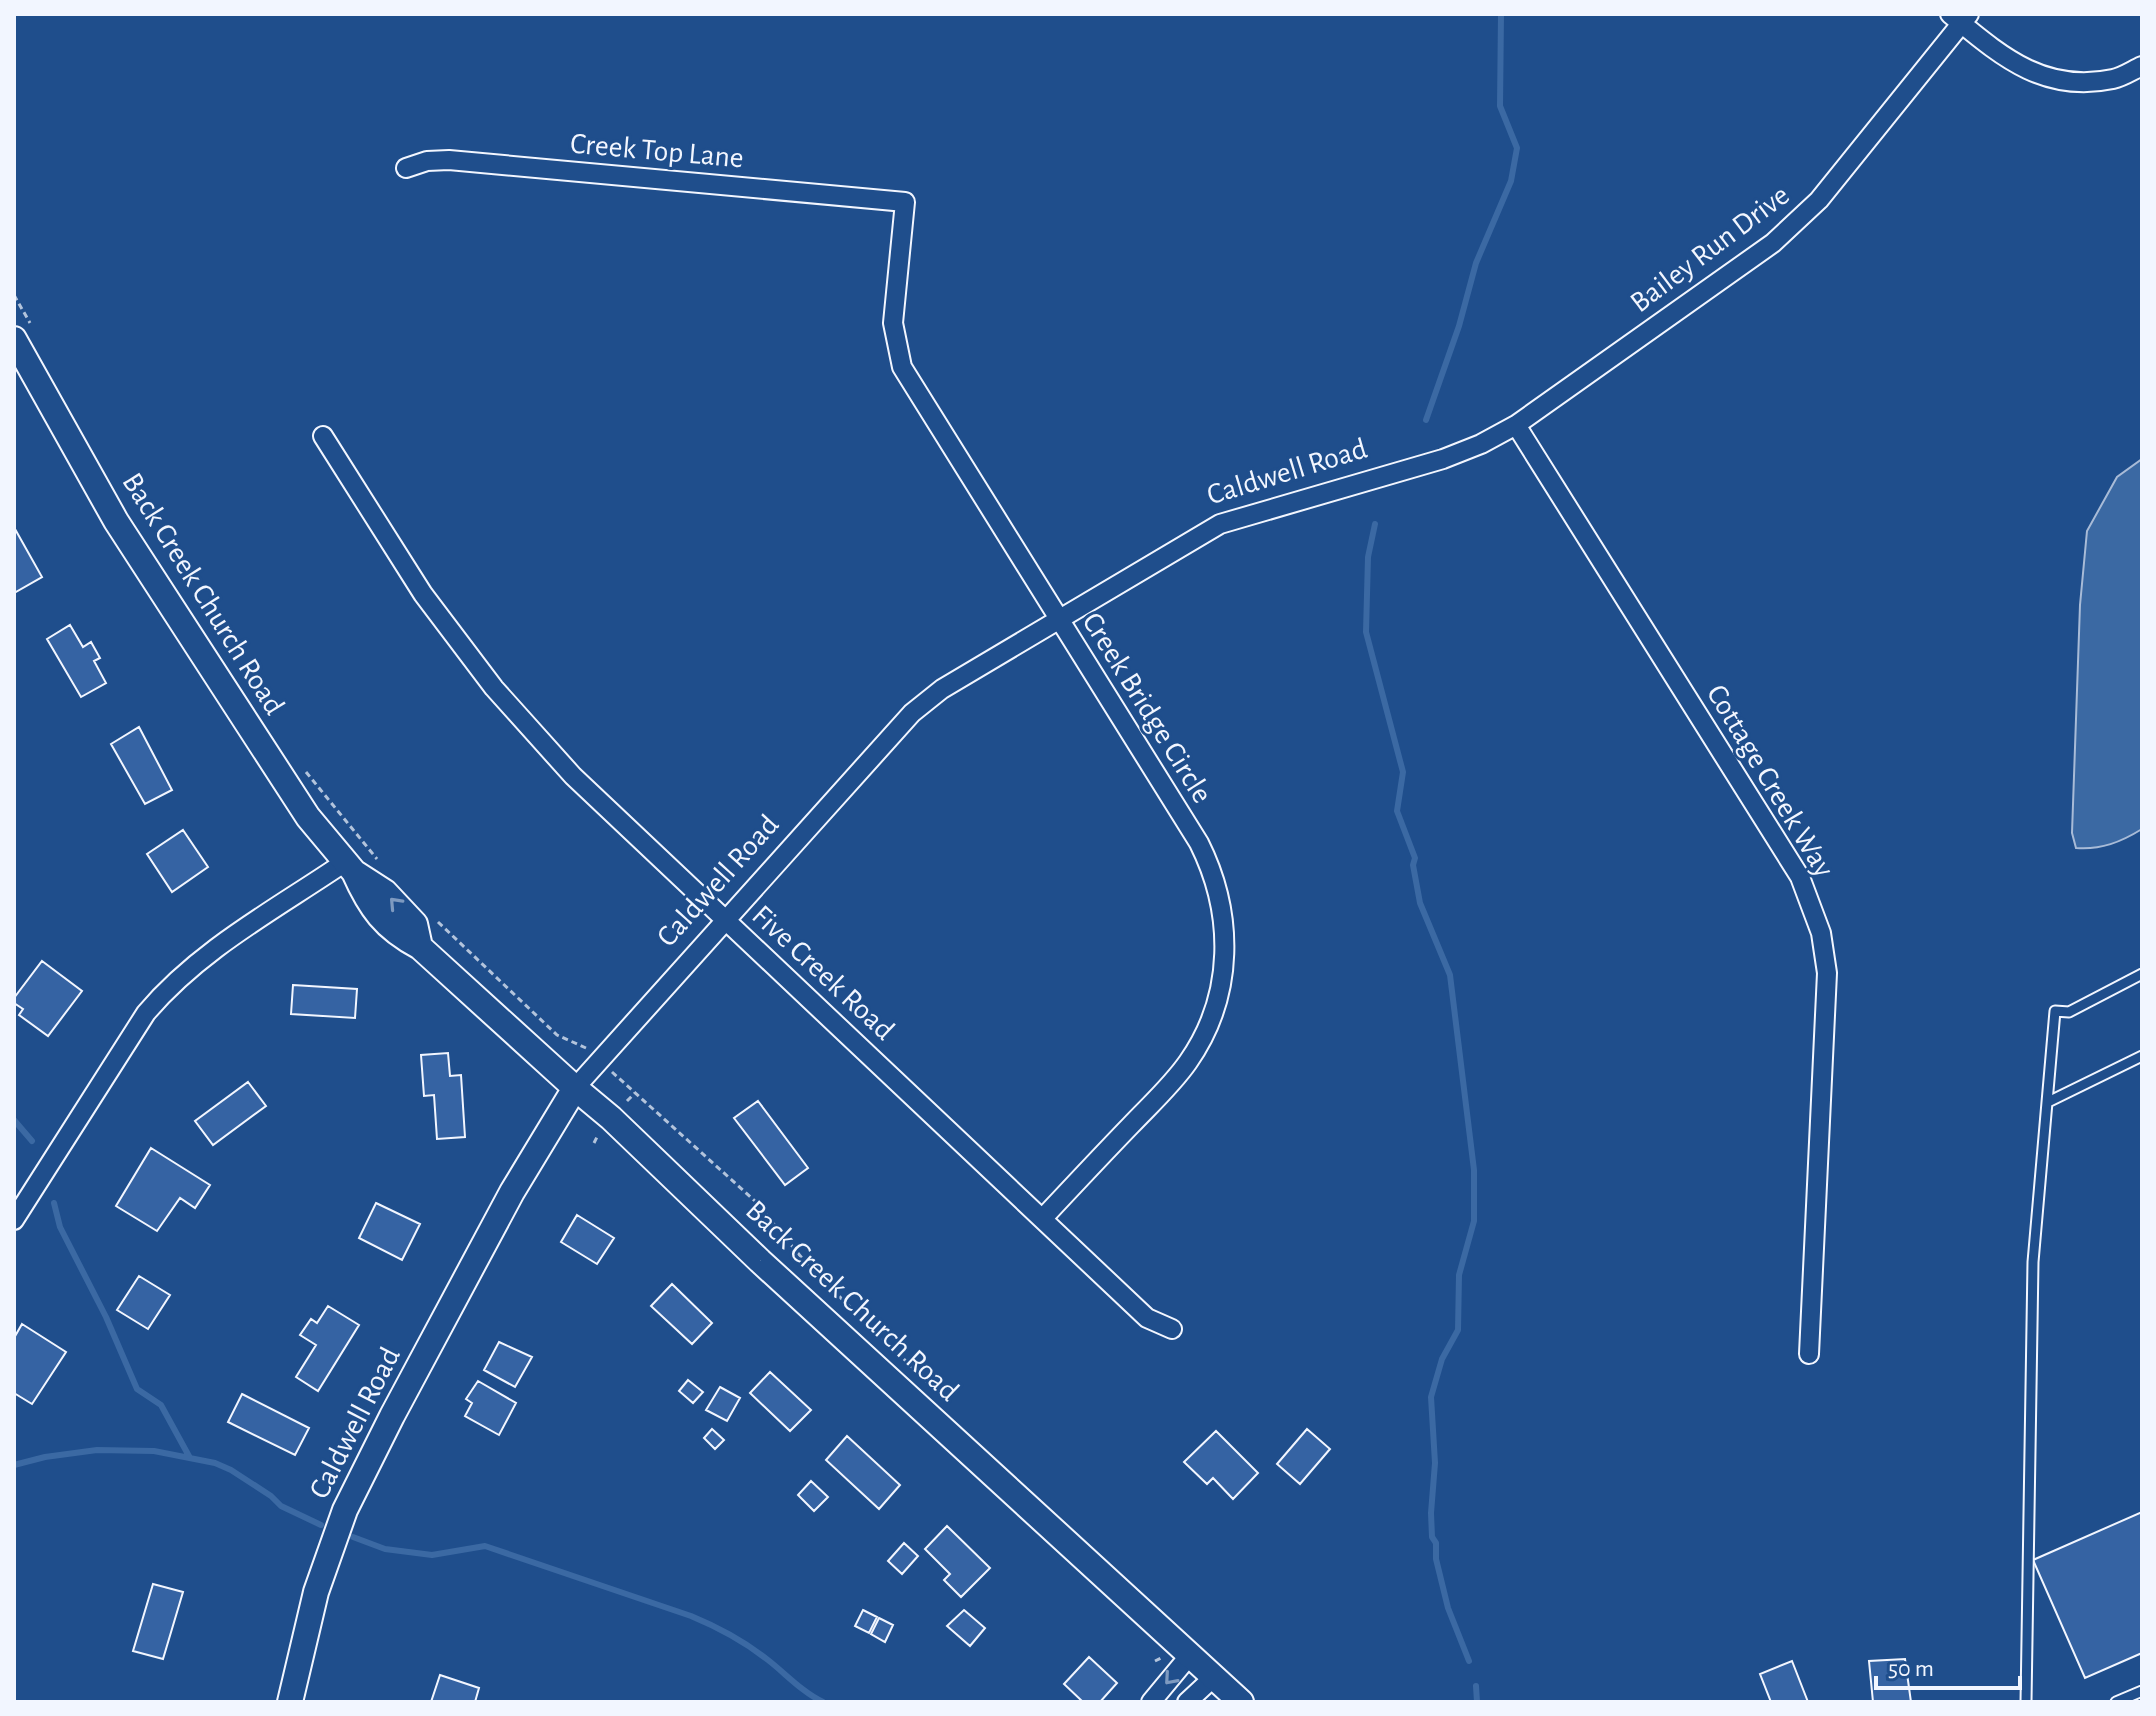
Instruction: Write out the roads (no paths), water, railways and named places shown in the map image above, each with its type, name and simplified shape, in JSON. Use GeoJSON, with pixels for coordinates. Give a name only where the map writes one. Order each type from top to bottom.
{"type":"FeatureCollection","features":[{"type":"Feature","properties":{"kind":"street"},"geometry":{"type":"LineString","coordinates":[[1960,17],[2017,66],[2065,82],[2115,79],[2142,66]]}},
{"type":"Feature","properties":{"kind":"street","name":"Bailey Run Drive"},"geometry":{"type":"LineString","coordinates":[[1516,425],[1773,243],[1819,200],[1960,17]]}},
{"type":"Feature","properties":{"kind":"street","name":"Creek Top Lane"},"geometry":{"type":"LineString","coordinates":[[406,168],[427,161],[449,160],[905,202]]}},
{"type":"Feature","properties":{"kind":"street","name":"Creek Bridge Circle"},"geometry":{"type":"LineString","coordinates":[[905,202],[893,323],[902,367],[1199,843],[1219,891],[1226,944],[1221,986],[1208,1026],[1188,1062],[1043,1218]]}},
{"type":"Feature","properties":{"kind":"street","name":"Back Creek Church Road"},"geometry":{"type":"LineString","coordinates":[[22,331],[132,547],[299,804],[350,867],[385,892],[415,924],[420,947],[611,1118],[772,1272],[1241,1702]]}},
{"type":"Feature","properties":{"kind":"street","name":"Caldwell Road"},"geometry":{"type":"LineString","coordinates":[[290,1702],[316,1592],[345,1510],[512,1192],[575,1088],[926,700],[1220,524],[1443,459],[1481,444],[1516,425]]}},
{"type":"Feature","properties":{"kind":"street","name":"Cottage Creek Way"},"geometry":{"type":"LineString","coordinates":[[1516,425],[1800,877],[1816,914],[1827,973],[1809,1354]]}},
{"type":"Feature","properties":{"kind":"street","name":"Five Creek Road"},"geometry":{"type":"LineString","coordinates":[[323,436],[423,594],[494,688],[573,776],[1147,1318],[1172,1329]]}},
{"type":"Feature","properties":{"kind":"street"},"geometry":{"type":"LineString","coordinates":[[14,1220],[146,1013],[169,985],[215,950],[350,867]]}},
{"type":"Feature","properties":{"kind":"street"},"geometry":{"type":"LineString","coordinates":[[1151,1702],[1190,1655]]}},
{"type":"Feature","properties":{"kind":"street"},"geometry":{"type":"LineString","coordinates":[[1187,1702],[1215,1676]]}},
{"type":"Feature","properties":{"kind":"lane"},"geometry":{"type":"LineString","coordinates":[[2026,1702],[2033,1262],[2055,1011],[2069,1012],[2142,974]]}},
{"type":"Feature","properties":{"kind":"lane"},"geometry":{"type":"LineString","coordinates":[[2048,1102],[2142,1056]]}},
{"type":"Feature","properties":{"kind":"lane"},"geometry":{"type":"LineString","coordinates":[[2116,1702],[2142,1691]]}},
{"type":"Feature","properties":{"kind":"water"},"geometry":{"type":"Polygon","coordinates":[[[2142,459],[2142,829],[2110,844],[2076,848],[2072,833],[2080,605],[2087,531],[2117,477],[2142,459]]]}},
{"type":"Feature","properties":{"kind":"waterway"},"geometry":{"type":"LineString","coordinates":[[1426,420],[1459,326],[1476,263],[1511,181],[1517,148],[1500,106],[1501,14]]}},
{"type":"Feature","properties":{"kind":"waterway"},"geometry":{"type":"LineString","coordinates":[[1375,524],[1368,557],[1366,632],[1403,772],[1397,811],[1415,858],[1413,865],[1420,903],[1450,975],[1474,1170],[1474,1221],[1459,1275],[1458,1330],[1442,1359],[1431,1397],[1435,1463],[1432,1537],[1436,1543],[1436,1559],[1448,1608],[1469,1661]]}},
{"type":"Feature","properties":{"kind":"waterway"},"geometry":{"type":"LineString","coordinates":[[14,1120],[32,1141]]}},
{"type":"Feature","properties":{"kind":"waterway"},"geometry":{"type":"LineString","coordinates":[[54,1203],[60,1227],[106,1317],[137,1389],[161,1405],[190,1458]]}},
{"type":"Feature","properties":{"kind":"waterway"},"geometry":{"type":"LineString","coordinates":[[14,1465],[97,1450],[154,1451],[215,1463],[231,1470],[281,1506],[321,1525]]}},
{"type":"Feature","properties":{"kind":"waterway"},"geometry":{"type":"LineString","coordinates":[[353,1537],[385,1549],[432,1555],[485,1546],[691,1616],[750,1647],[823,1702]]}},
{"type":"Feature","properties":{"kind":"waterway"},"geometry":{"type":"LineString","coordinates":[[1476,1686],[1477,1702]]}}]}
